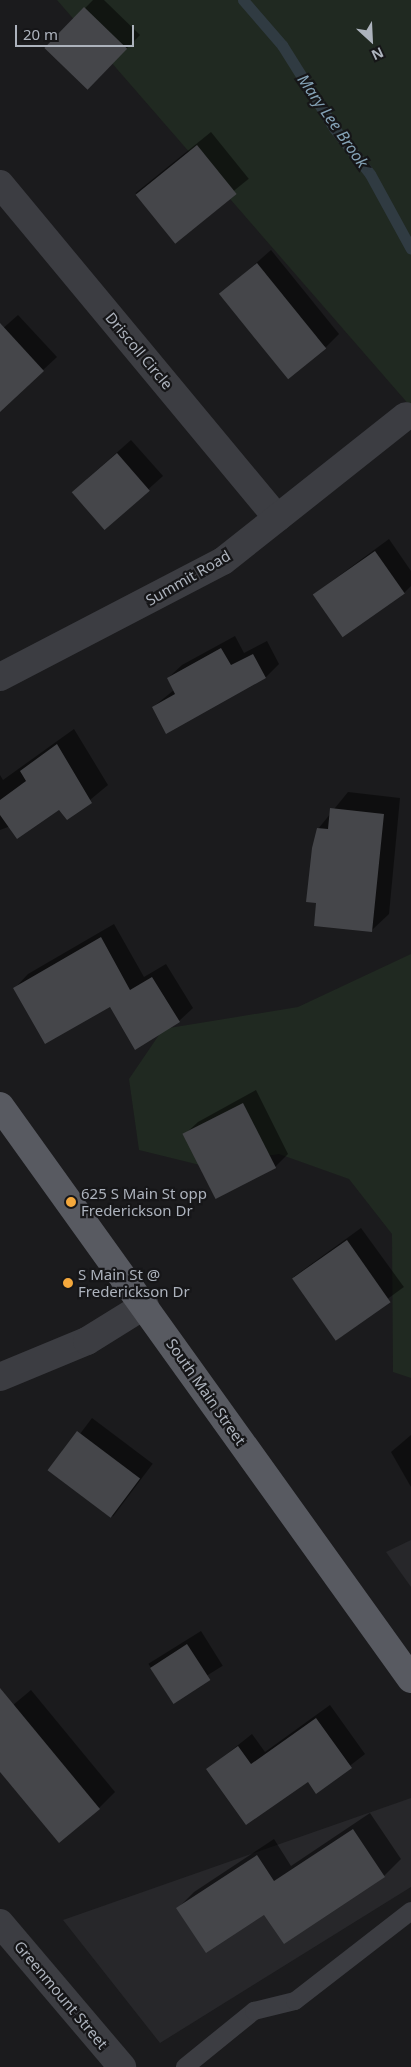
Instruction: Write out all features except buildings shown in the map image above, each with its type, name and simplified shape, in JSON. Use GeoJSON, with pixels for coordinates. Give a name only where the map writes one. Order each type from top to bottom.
{"type":"FeatureCollection","features":[{"type":"Feature","properties":{"kind":"main road","name":"South Main Street"},"geometry":{"type":"LineString","coordinates":[[0,1106],[145,1305],[411,1679]]}},
{"type":"Feature","properties":{"kind":"street","name":"Driscoll Circle"},"geometry":{"type":"LineString","coordinates":[[0,184],[277,518]]}},
{"type":"Feature","properties":{"kind":"street","name":"Summit Road"},"geometry":{"type":"LineString","coordinates":[[0,677],[196,577],[277,518],[406,416]]}},
{"type":"Feature","properties":{"kind":"street"},"geometry":{"type":"LineString","coordinates":[[0,1377],[87,1341],[145,1305]]}},
{"type":"Feature","properties":{"kind":"street","name":"Greenmount Street"},"geometry":{"type":"LineString","coordinates":[[0,1923],[122,2067]]}},
{"type":"Feature","properties":{"kind":"lane"},"geometry":{"type":"LineString","coordinates":[[185,2067],[254,2011],[295,2001],[411,1911]]}},
{"type":"Feature","properties":{"kind":"shaded area"},"geometry":{"type":"Polygon","coordinates":[[[57,0],[411,0],[411,407],[57,0]]]}},
{"type":"Feature","properties":{"kind":"shaded area"},"geometry":{"type":"Polygon","coordinates":[[[411,954],[411,1378],[393,1372],[392,1234],[349,1179],[279,1154],[204,1166],[139,1150],[129,1079],[163,1029],[298,1007],[411,954]]]}},
{"type":"Feature","properties":{"kind":"shaded area"},"geometry":{"type":"Polygon","coordinates":[[[411,1540],[411,1587],[386,1552],[411,1540]]]}},
{"type":"Feature","properties":{"kind":"shaded area"},"geometry":{"type":"Polygon","coordinates":[[[411,1798],[411,1887],[160,2043],[63,1920],[411,1798]]]}},
{"type":"Feature","properties":{"kind":"waterway","name":"Mary Lee Brook"},"geometry":{"type":"LineString","coordinates":[[243,0],[282,45],[334,128],[370,174],[411,249]]}},
{"type":"Feature","properties":{"kind":"place","name":"625 S Main St opp Frederickson Dr"},"geometry":{"type":"Point","coordinates":[71,1202]}},
{"type":"Feature","properties":{"kind":"place","name":"S Main St @ Frederickson Dr"},"geometry":{"type":"Point","coordinates":[68,1283]}}]}
